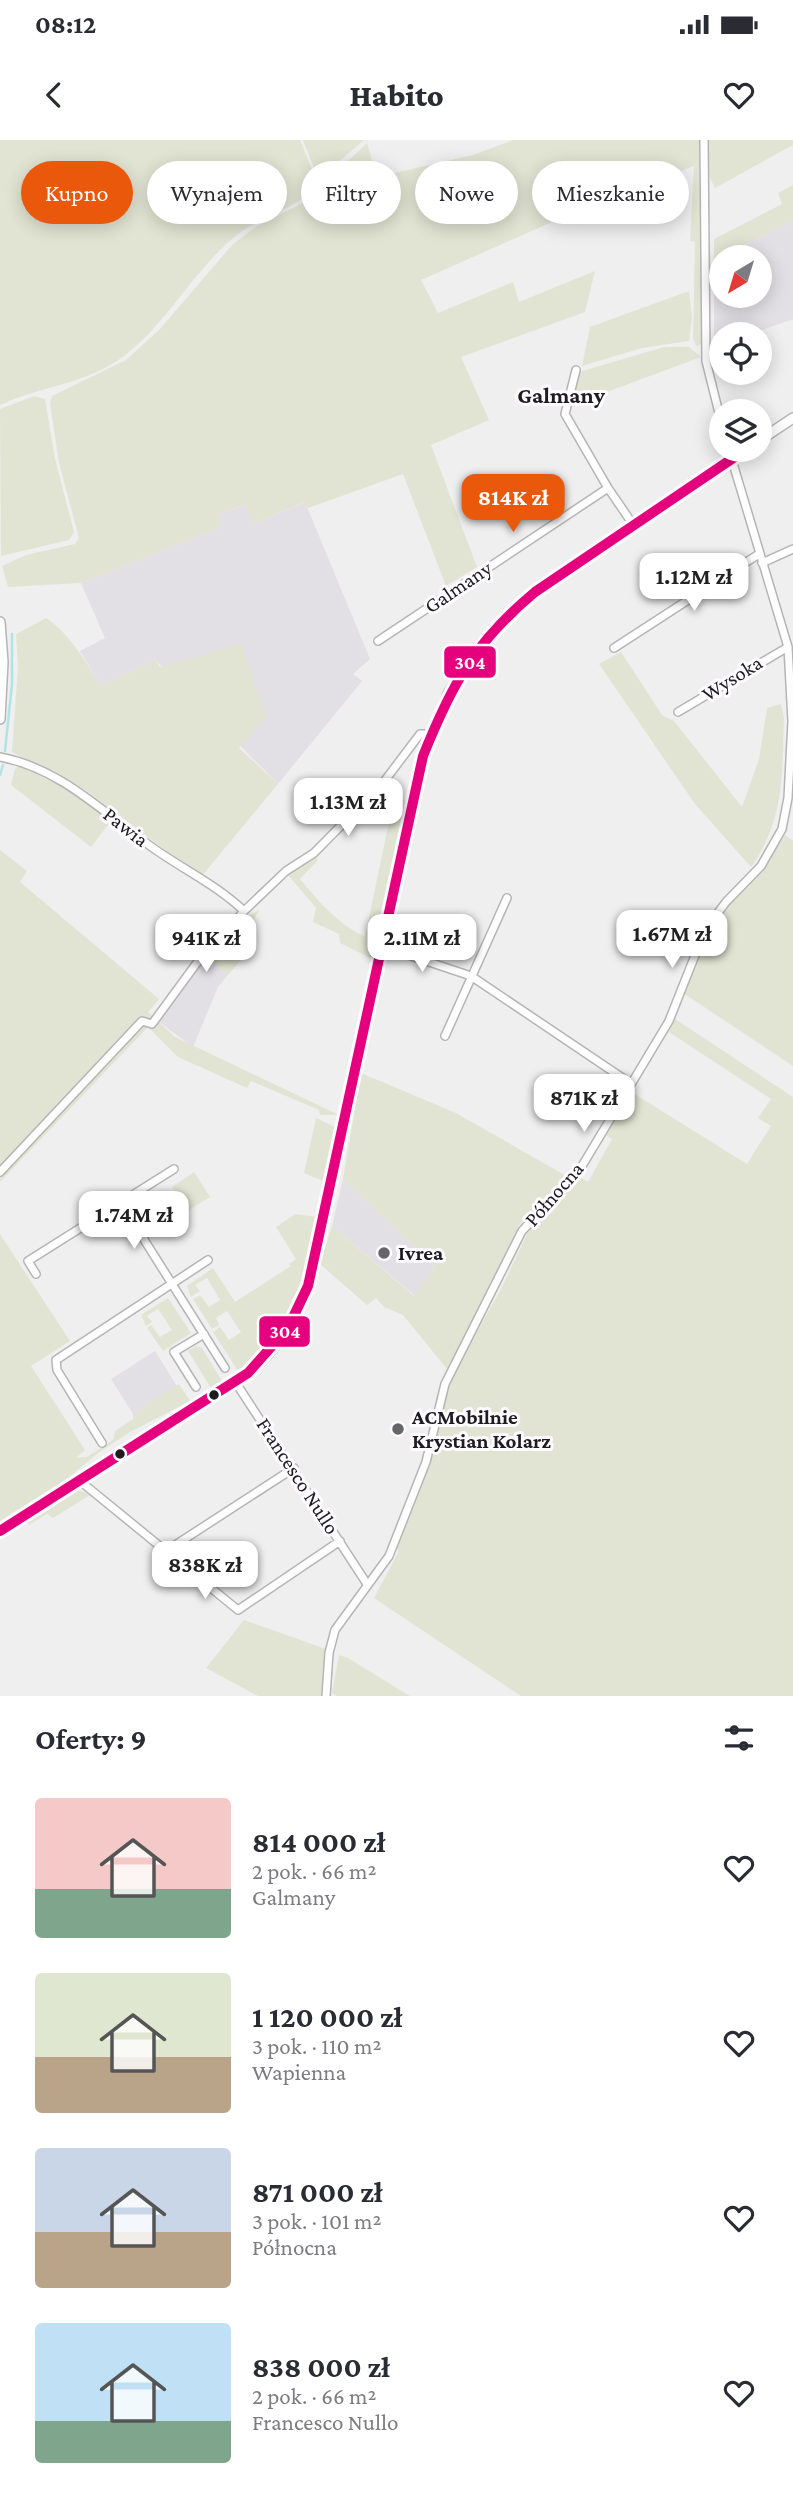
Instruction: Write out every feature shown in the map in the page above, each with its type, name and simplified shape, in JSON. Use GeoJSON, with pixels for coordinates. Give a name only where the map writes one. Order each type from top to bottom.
{"type":"FeatureCollection","features":[{"type":"Feature","properties":{"kind":"street"},"geometry":{"type":"LineString","coordinates":[[704,140],[706,361],[716,399]]}},
{"type":"Feature","properties":{"kind":"street"},"geometry":{"type":"LineString","coordinates":[[576,370],[565,414],[608,488],[634,526]]}},
{"type":"Feature","properties":{"kind":"street"},"geometry":{"type":"LineString","coordinates":[[772,432],[793,418]]}},
{"type":"Feature","properties":{"kind":"street"},"geometry":{"type":"LineString","coordinates":[[0,1531],[236,1383],[258,1365],[282,1338],[308,1286],[429,734],[462,671],[506,616],[721,462]]}},
{"type":"Feature","properties":{"kind":"street","name":"Północna"},"geometry":{"type":"LineString","coordinates":[[326,1696],[328,1653],[335,1630],[367,1584],[384,1565],[393,1547],[426,1462],[445,1384],[522,1231],[532,1217],[579,1171],[669,1021],[708,924],[761,866],[782,829],[788,798],[792,721],[788,647],[732,462]]}},
{"type":"Feature","properties":{"kind":"street","name":"Galmany"},"geometry":{"type":"LineString","coordinates":[[378,641],[608,488]]}},
{"type":"Feature","properties":{"kind":"street"},"geometry":{"type":"LineString","coordinates":[[762,563],[793,549]]}},
{"type":"Feature","properties":{"kind":"street"},"geometry":{"type":"LineString","coordinates":[[614,648],[759,554]]}},
{"type":"Feature","properties":{"kind":"street"},"geometry":{"type":"LineString","coordinates":[[0,622],[3,662],[0,719]]}},
{"type":"Feature","properties":{"kind":"street","name":"Wysoka"},"geometry":{"type":"LineString","coordinates":[[678,712],[788,647]]}},
{"type":"Feature","properties":{"kind":"street"},"geometry":{"type":"LineString","coordinates":[[0,1172],[142,1021],[152,1024],[196,964],[244,911],[286,871],[314,853],[383,783],[420,734],[429,734]]}},
{"type":"Feature","properties":{"kind":"street","name":"Pawia"},"geometry":{"type":"LineString","coordinates":[[0,757],[24,764],[79,790],[145,843],[197,879],[217,887],[244,911]]}},
{"type":"Feature","properties":{"kind":"street"},"geometry":{"type":"LineString","coordinates":[[445,1035],[507,898]]}},
{"type":"Feature","properties":{"kind":"street"},"geometry":{"type":"LineString","coordinates":[[381,946],[471,976],[630,1083]]}},
{"type":"Feature","properties":{"kind":"street"},"geometry":{"type":"LineString","coordinates":[[36,1274],[28,1261],[174,1169]]}},
{"type":"Feature","properties":{"kind":"street"},"geometry":{"type":"LineString","coordinates":[[121,1203],[225,1368]]}},
{"type":"Feature","properties":{"kind":"street"},"geometry":{"type":"LineString","coordinates":[[102,1443],[57,1370],[56,1360],[208,1260]]}},
{"type":"Feature","properties":{"kind":"street"},"geometry":{"type":"LineString","coordinates":[[196,1387],[174,1352],[204,1334]]}},
{"type":"Feature","properties":{"kind":"street","name":"Francesco Nullo"},"geometry":{"type":"LineString","coordinates":[[80,1481],[238,1610],[340,1541],[236,1383]]}},
{"type":"Feature","properties":{"kind":"street"},"geometry":{"type":"LineString","coordinates":[[166,1551],[294,1468]]}},
{"type":"Feature","properties":{"kind":"street"},"geometry":{"type":"LineString","coordinates":[[340,1541],[367,1584]]}},
{"type":"Feature","properties":{"kind":"shaded area"},"geometry":{"type":"Polygon","coordinates":[[[793,221],[793,319],[772,326],[772,322],[714,322],[714,308],[772,308],[772,245],[744,245],[793,221]]]}},
{"type":"Feature","properties":{"kind":"shaded area"},"geometry":{"type":"Polygon","coordinates":[[[305,502],[370,659],[353,674],[362,681],[278,784],[155,660],[101,686],[80,651],[105,638],[81,583],[222,527],[217,515],[247,504],[253,524],[305,502]]]}},
{"type":"Feature","properties":{"kind":"shaded area"},"geometry":{"type":"Polygon","coordinates":[[[208,958],[228,975],[218,987],[193,1047],[159,1022],[186,982],[208,958]]]}},
{"type":"Feature","properties":{"kind":"shaded area"},"geometry":{"type":"Polygon","coordinates":[[[343,1179],[435,1267],[415,1296],[332,1226],[343,1179]]]}},
{"type":"Feature","properties":{"kind":"shaded area"},"geometry":{"type":"Polygon","coordinates":[[[155,1351],[177,1386],[133,1414],[111,1379],[155,1351]]]}},
{"type":"Feature","properties":{"kind":"green space"},"geometry":{"type":"Polygon","coordinates":[[[0,140],[300,140],[308,161],[301,161],[301,199],[287,208],[287,161],[147,161],[147,224],[255,224],[242,231],[211,260],[155,326],[124,356],[95,373],[0,405],[0,140]]]}},
{"type":"Feature","properties":{"kind":"green space"},"geometry":{"type":"Polygon","coordinates":[[[303,140],[364,140],[340,161],[311,161],[303,140]]]}},
{"type":"Feature","properties":{"kind":"green space"},"geometry":{"type":"Polygon","coordinates":[[[513,140],[700,140],[701,344],[696,346],[693,338],[695,242],[690,241],[694,166],[689,168],[689,161],[532,161],[532,224],[548,224],[421,280],[438,313],[513,282],[519,302],[595,271],[585,312],[461,357],[489,420],[431,445],[477,567],[446,586],[403,474],[308,508],[304,502],[253,524],[246,504],[218,515],[222,527],[81,583],[8,587],[2,566],[26,555],[75,544],[79,538],[59,463],[50,403],[52,396],[126,360],[160,329],[232,245],[261,224],[287,224],[287,211],[301,204],[301,224],[401,224],[401,172],[415,168],[415,224],[518,224],[518,161],[447,161],[473,155],[513,140]]]}},
{"type":"Feature","properties":{"kind":"green space"},"geometry":{"type":"Polygon","coordinates":[[[708,140],[793,140],[793,145],[715,188],[709,176],[708,140]]]}},
{"type":"Feature","properties":{"kind":"green space"},"geometry":{"type":"Polygon","coordinates":[[[367,143],[372,161],[348,161],[367,143]]]}},
{"type":"Feature","properties":{"kind":"green space"},"geometry":{"type":"Polygon","coordinates":[[[793,185],[793,221],[744,245],[714,245],[714,239],[782,204],[778,193],[793,185]]]}},
{"type":"Feature","properties":{"kind":"green space"},"geometry":{"type":"Polygon","coordinates":[[[689,291],[692,317],[689,341],[642,348],[582,366],[590,327],[689,291]]]}},
{"type":"Feature","properties":{"kind":"green space"},"geometry":{"type":"Polygon","coordinates":[[[664,347],[689,347],[701,357],[572,405],[579,372],[664,347]]]}},
{"type":"Feature","properties":{"kind":"green space"},"geometry":{"type":"Polygon","coordinates":[[[34,396],[45,399],[55,459],[74,532],[69,540],[1,556],[0,409],[34,396]]]}},
{"type":"Feature","properties":{"kind":"green space"},"geometry":{"type":"Polygon","coordinates":[[[46,618],[69,640],[101,686],[155,660],[160,667],[241,644],[267,717],[239,748],[278,784],[201,877],[84,789],[12,752],[18,667],[16,634],[46,618]]]}},
{"type":"Feature","properties":{"kind":"green space"},"geometry":{"type":"Polygon","coordinates":[[[621,652],[662,715],[674,721],[742,807],[759,759],[767,708],[781,704],[784,717],[780,795],[770,831],[751,867],[695,804],[599,664],[621,652]]]}},
{"type":"Feature","properties":{"kind":"green space"},"geometry":{"type":"Polygon","coordinates":[[[19,766],[76,793],[111,821],[91,847],[11,785],[15,769],[19,766]]]}},
{"type":"Feature","properties":{"kind":"green space"},"geometry":{"type":"Polygon","coordinates":[[[385,790],[399,792],[407,805],[372,959],[340,943],[339,934],[313,922],[316,908],[288,875],[315,856],[318,860],[300,879],[337,919],[365,937],[391,812],[379,804],[370,804],[385,790]]]}},
{"type":"Feature","properties":{"kind":"green space"},"geometry":{"type":"Polygon","coordinates":[[[785,835],[793,841],[793,1066],[683,993],[701,945],[715,918],[785,835]]]}},
{"type":"Feature","properties":{"kind":"green space"},"geometry":{"type":"Polygon","coordinates":[[[0,850],[27,871],[20,882],[159,999],[148,1012],[175,1037],[339,1115],[320,1115],[319,1110],[251,1081],[247,1088],[178,1057],[148,1027],[0,1182],[0,850]]]}},
{"type":"Feature","properties":{"kind":"green space"},"geometry":{"type":"Polygon","coordinates":[[[260,909],[245,933],[248,952],[228,975],[208,958],[240,921],[260,909]]]}},
{"type":"Feature","properties":{"kind":"green space"},"geometry":{"type":"Polygon","coordinates":[[[675,1019],[793,1097],[793,1696],[521,1696],[374,1598],[398,1553],[398,1541],[430,1463],[446,1394],[458,1364],[499,1293],[531,1226],[575,1180],[580,1177],[588,1182],[612,1139],[606,1135],[633,1093],[747,1164],[771,1126],[758,1118],[771,1099],[669,1032],[675,1019]]]}},
{"type":"Feature","properties":{"kind":"green space"},"geometry":{"type":"Polygon","coordinates":[[[361,1073],[456,1113],[568,1177],[519,1225],[494,1281],[447,1369],[403,1315],[384,1307],[376,1298],[367,1305],[320,1264],[332,1226],[414,1296],[435,1267],[343,1179],[361,1073]]]}},
{"type":"Feature","properties":{"kind":"green space"},"geometry":{"type":"Polygon","coordinates":[[[316,1118],[337,1128],[325,1182],[304,1173],[316,1118]]]}},
{"type":"Feature","properties":{"kind":"green space"},"geometry":{"type":"Polygon","coordinates":[[[194,1172],[210,1197],[187,1211],[172,1187],[194,1172]]]}},
{"type":"Feature","properties":{"kind":"green space"},"geometry":{"type":"Polygon","coordinates":[[[295,1214],[317,1217],[301,1284],[294,1303],[273,1337],[238,1371],[213,1332],[220,1327],[229,1340],[241,1332],[227,1311],[216,1318],[219,1325],[212,1329],[193,1299],[200,1295],[209,1307],[220,1300],[207,1278],[195,1285],[200,1291],[191,1297],[187,1286],[213,1268],[235,1302],[291,1266],[289,1264],[296,1259],[276,1227],[295,1214]]]}},
{"type":"Feature","properties":{"kind":"green space"},"geometry":{"type":"Polygon","coordinates":[[[0,1234],[70,1341],[31,1366],[85,1450],[76,1458],[87,1457],[113,1440],[115,1431],[133,1419],[133,1414],[179,1384],[190,1401],[130,1432],[98,1453],[68,1478],[0,1521],[0,1234]]]}},
{"type":"Feature","properties":{"kind":"green space"},"geometry":{"type":"Polygon","coordinates":[[[168,1298],[191,1333],[163,1351],[147,1328],[151,1325],[160,1337],[172,1330],[158,1309],[147,1316],[152,1322],[146,1326],[141,1315],[168,1298]]]}},
{"type":"Feature","properties":{"kind":"green space"},"geometry":{"type":"Polygon","coordinates":[[[196,1346],[202,1348],[222,1381],[211,1388],[188,1351],[196,1346]]]}},
{"type":"Feature","properties":{"kind":"green space"},"geometry":{"type":"Polygon","coordinates":[[[76,1489],[90,1495],[53,1518],[47,1514],[29,1525],[26,1522],[76,1489]]]}},
{"type":"Feature","properties":{"kind":"green space"},"geometry":{"type":"Polygon","coordinates":[[[244,1620],[326,1649],[321,1696],[258,1696],[206,1668],[244,1620]]]}},
{"type":"Feature","properties":{"kind":"green space"},"geometry":{"type":"Polygon","coordinates":[[[339,1655],[410,1696],[337,1696],[332,1693],[339,1655]]]}},
{"type":"Feature","properties":{"kind":"waterway"},"geometry":{"type":"LineString","coordinates":[[5,751],[12,684],[12,634]]}},
{"type":"Feature","properties":{"kind":"waterway"},"geometry":{"type":"LineString","coordinates":[[0,775],[3,765]]}},
{"type":"Feature","properties":{"kind":"transit line","name":"304"},"geometry":{"type":"LineString","coordinates":[[0,1531],[248,1373],[288,1328],[308,1286],[423,756],[444,707],[480,647],[535,592],[727,462]]}},
{"type":"Feature","properties":{"kind":"place","name":"Ivrea"},"geometry":{"type":"Point","coordinates":[384,1253]}},
{"type":"Feature","properties":{"kind":"place","name":"ACMobilnie Krystian Kolarz"},"geometry":{"type":"Point","coordinates":[398,1429]}},
{"type":"Feature","properties":{"kind":"district","name":"Galmany"},"geometry":{"type":"Point","coordinates":[561,395]}}]}
